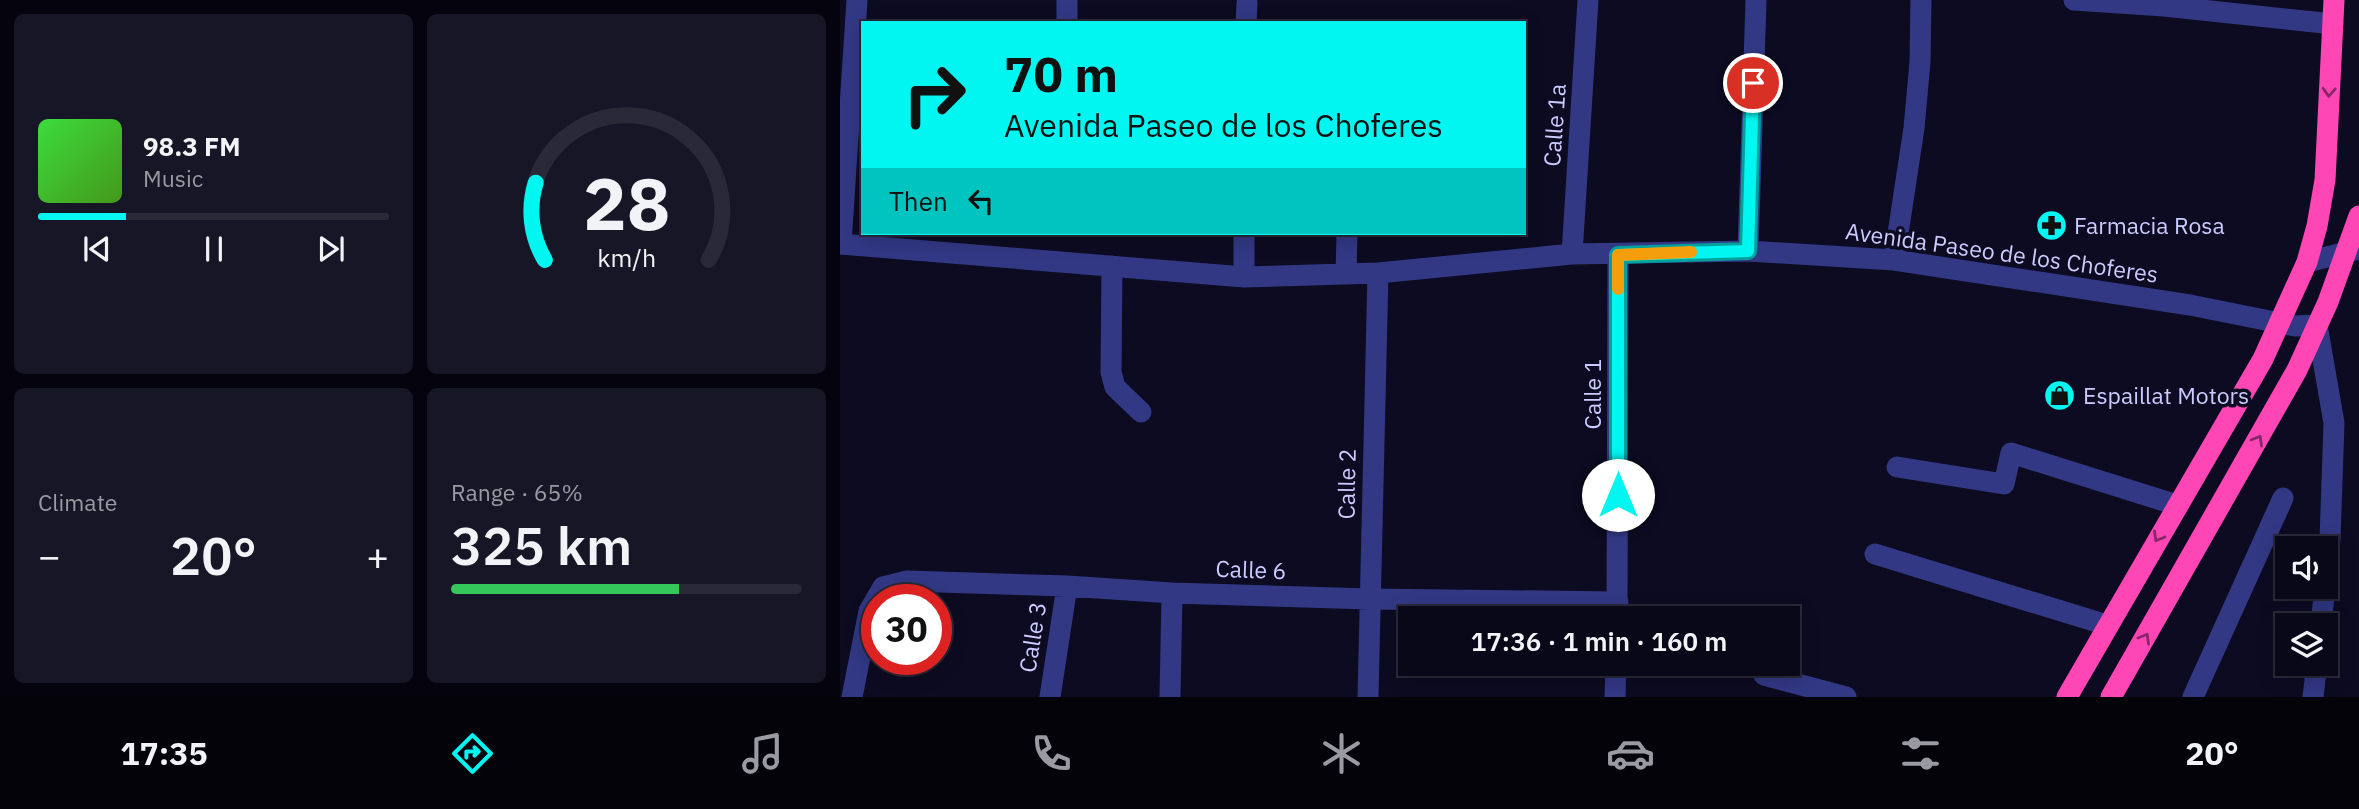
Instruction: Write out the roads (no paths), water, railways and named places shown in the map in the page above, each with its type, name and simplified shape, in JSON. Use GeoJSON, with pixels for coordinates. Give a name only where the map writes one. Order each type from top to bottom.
{"type":"FeatureCollection","features":[{"type":"Feature","properties":{"kind":"highway"},"geometry":{"type":"LineString","coordinates":[[2067,697],[2263,359],[2307,262],[2325,180],[2334,0]]}},
{"type":"Feature","properties":{"kind":"highway"},"geometry":{"type":"LineString","coordinates":[[2111,697],[2292,380],[2353,250],[2359,216]]}},
{"type":"Feature","properties":{"kind":"street"},"geometry":{"type":"LineString","coordinates":[[841,244],[858,0]]}},
{"type":"Feature","properties":{"kind":"street"},"geometry":{"type":"LineString","coordinates":[[1067,0],[1067,21]]}},
{"type":"Feature","properties":{"kind":"street","name":"Calle 1a"},"geometry":{"type":"LineString","coordinates":[[1572,254],[1588,0]]}},
{"type":"Feature","properties":{"kind":"street"},"geometry":{"type":"LineString","coordinates":[[1748,251],[1756,0]]}},
{"type":"Feature","properties":{"kind":"street"},"geometry":{"type":"LineString","coordinates":[[1894,260],[1914,128],[1920,62],[1921,0]]}},
{"type":"Feature","properties":{"kind":"street"},"geometry":{"type":"LineString","coordinates":[[2074,0],[2164,6],[2333,24]]}},
{"type":"Feature","properties":{"kind":"street"},"geometry":{"type":"LineString","coordinates":[[1244,235],[1244,277]]}},
{"type":"Feature","properties":{"kind":"street"},"geometry":{"type":"LineString","coordinates":[[1346,274],[1347,235]]}},
{"type":"Feature","properties":{"kind":"street","name":"Avenida Paseo de los Choferes"},"geometry":{"type":"LineString","coordinates":[[841,244],[1244,277],[1378,273],[1572,254],[1748,251],[1894,260],[2190,305],[2295,326],[2317,325]]}},
{"type":"Feature","properties":{"kind":"street"},"geometry":{"type":"LineString","coordinates":[[2307,262],[2353,250]]}},
{"type":"Feature","properties":{"kind":"street","name":"Calle 1"},"geometry":{"type":"LineString","coordinates":[[1617,606],[1618,255]]}},
{"type":"Feature","properties":{"kind":"street"},"geometry":{"type":"LineString","coordinates":[[1112,266],[1111,372],[1115,387],[1141,412]]}},
{"type":"Feature","properties":{"kind":"street","name":"Calle 2"},"geometry":{"type":"LineString","coordinates":[[1368,697],[1378,273]]}},
{"type":"Feature","properties":{"kind":"street"},"geometry":{"type":"LineString","coordinates":[[2317,325],[2333,423],[2330,536]]}},
{"type":"Feature","properties":{"kind":"street"},"geometry":{"type":"LineString","coordinates":[[1897,467],[2004,484],[2011,453],[2177,505]]}},
{"type":"Feature","properties":{"kind":"street"},"geometry":{"type":"LineString","coordinates":[[2193,697],[2283,498]]}},
{"type":"Feature","properties":{"kind":"street"},"geometry":{"type":"LineString","coordinates":[[1875,554],[2107,625]]}},
{"type":"Feature","properties":{"kind":"street","name":"Calle 6"},"geometry":{"type":"LineString","coordinates":[[852,697],[869,611],[883,587],[907,581],[1527,606]]}},
{"type":"Feature","properties":{"kind":"street","name":"Calle 3"},"geometry":{"type":"LineString","coordinates":[[1049,697],[1067,586]]}},
{"type":"Feature","properties":{"kind":"street"},"geometry":{"type":"LineString","coordinates":[[1170,697],[1172,593]]}},
{"type":"Feature","properties":{"kind":"street"},"geometry":{"type":"LineString","coordinates":[[1615,697],[1616,676]]}},
{"type":"Feature","properties":{"kind":"street"},"geometry":{"type":"LineString","coordinates":[[1768,676],[1846,697]]}},
{"type":"Feature","properties":{"kind":"street"},"geometry":{"type":"LineString","coordinates":[[2314,697],[2316,676]]}},
{"type":"Feature","properties":{"kind":"place","name":"Farmacia Rosa"},"geometry":{"type":"Point","coordinates":[2051,225]}},
{"type":"Feature","properties":{"kind":"place","name":"Espaillat Motors"},"geometry":{"type":"Point","coordinates":[2060,395]}}]}
